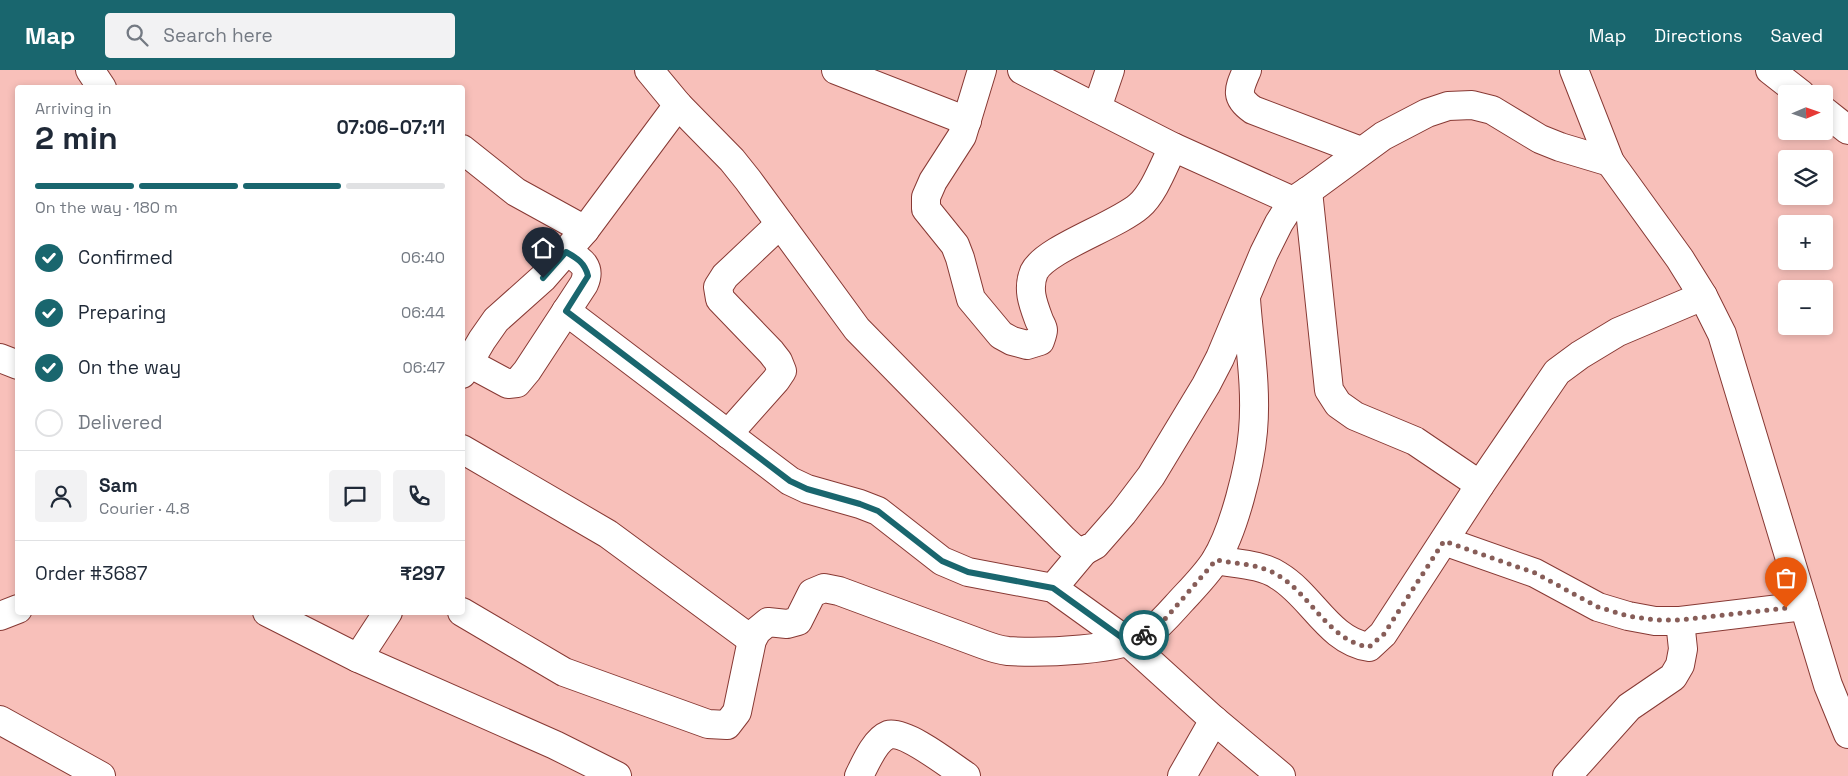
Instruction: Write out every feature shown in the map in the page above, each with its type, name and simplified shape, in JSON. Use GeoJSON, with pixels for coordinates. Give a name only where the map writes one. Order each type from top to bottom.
{"type":"FeatureCollection","features":[{"type":"Feature","properties":{"kind":"street"},"geometry":{"type":"LineString","coordinates":[[90,70],[100,85]]}},
{"type":"Feature","properties":{"kind":"street"},"geometry":{"type":"LineString","coordinates":[[650,70],[678,105],[732,160],[857,330],[1064,540],[1074,549],[1084,551]]}},
{"type":"Feature","properties":{"kind":"street"},"geometry":{"type":"LineString","coordinates":[[836,70],[967,121]]}},
{"type":"Feature","properties":{"kind":"street"},"geometry":{"type":"LineString","coordinates":[[982,70],[962,136],[933,182],[926,197],[926,210],[955,245],[971,299],[1001,335],[1012,341],[1028,345],[1040,341],[1043,331],[1031,301],[1032,281],[1038,266],[1048,256],[1116,222],[1139,206],[1148,197],[1173,147]]}},
{"type":"Feature","properties":{"kind":"street"},"geometry":{"type":"LineString","coordinates":[[1022,70],[1173,147],[1301,196]]}},
{"type":"Feature","properties":{"kind":"street"},"geometry":{"type":"LineString","coordinates":[[1097,108],[1110,70]]}},
{"type":"Feature","properties":{"kind":"street"},"geometry":{"type":"LineString","coordinates":[[1247,70],[1239,94],[1243,103],[1253,110],[1361,151]]}},
{"type":"Feature","properties":{"kind":"street"},"geometry":{"type":"LineString","coordinates":[[1574,70],[1610,162],[1680,259],[1703,296],[1722,334],[1804,606],[1838,683],[1848,734]]}},
{"type":"Feature","properties":{"kind":"street"},"geometry":{"type":"LineString","coordinates":[[1770,70],[1789,85]]}},
{"type":"Feature","properties":{"kind":"street"},"geometry":{"type":"LineString","coordinates":[[566,252],[579,259],[586,267],[588,276],[527,371],[517,383],[508,384],[466,369],[496,320],[543,278],[585,230],[678,105]]}},
{"type":"Feature","properties":{"kind":"street"},"geometry":{"type":"LineString","coordinates":[[1053,588],[1084,551],[1095,545],[1112,526],[1152,476],[1220,358],[1279,223],[1301,196],[1383,136],[1427,114],[1448,106],[1472,105],[1492,110],[1546,142],[1579,154],[1610,162]]}},
{"type":"Feature","properties":{"kind":"street"},"geometry":{"type":"LineString","coordinates":[[1833,119],[1848,130]]}},
{"type":"Feature","properties":{"kind":"street"},"geometry":{"type":"LineString","coordinates":[[465,151],[516,192],[585,230]]}},
{"type":"Feature","properties":{"kind":"street"},"geometry":{"type":"LineString","coordinates":[[1301,196],[1329,390],[1338,404],[1355,416],[1415,442],[1480,485]]}},
{"type":"Feature","properties":{"kind":"street"},"geometry":{"type":"LineString","coordinates":[[728,434],[782,371],[778,361],[771,352],[720,299],[718,287],[725,276],[780,224]]}},
{"type":"Feature","properties":{"kind":"street"},"geometry":{"type":"LineString","coordinates":[[465,614],[564,672],[708,724],[727,725],[737,712],[752,640],[756,631],[768,622],[787,624],[798,621],[812,593],[824,588],[839,591],[982,644],[1006,651],[1036,652],[1104,647],[1128,642],[1148,634],[1166,618],[1216,560],[1228,532],[1245,477],[1253,429],[1246,295]]}},
{"type":"Feature","properties":{"kind":"street"},"geometry":{"type":"LineString","coordinates":[[1216,560],[1262,568],[1279,576],[1292,586],[1342,637],[1356,645],[1369,647],[1384,634],[1480,485],[1557,372],[1566,364],[1631,326],[1703,296]]}},
{"type":"Feature","properties":{"kind":"street"},"geometry":{"type":"LineString","coordinates":[[566,311],[790,481],[807,489],[878,511],[942,561],[968,572],[1053,588],[1128,642],[1214,720],[1281,776]]}},
{"type":"Feature","properties":{"kind":"street"},"geometry":{"type":"LineString","coordinates":[[0,358],[15,364]]}},
{"type":"Feature","properties":{"kind":"street"},"geometry":{"type":"LineString","coordinates":[[465,451],[608,534],[752,640]]}},
{"type":"Feature","properties":{"kind":"street"},"geometry":{"type":"LineString","coordinates":[[1444,541],[1535,573],[1598,607],[1628,616],[1655,620],[1680,620],[1804,606]]}},
{"type":"Feature","properties":{"kind":"street"},"geometry":{"type":"LineString","coordinates":[[0,616],[15,610]]}},
{"type":"Feature","properties":{"kind":"street"},"geometry":{"type":"LineString","coordinates":[[273,615],[358,658],[555,745],[617,776]]}},
{"type":"Feature","properties":{"kind":"street"},"geometry":{"type":"LineString","coordinates":[[358,658],[386,615]]}},
{"type":"Feature","properties":{"kind":"street"},"geometry":{"type":"LineString","coordinates":[[1567,776],[1629,707],[1674,677],[1680,665],[1683,650],[1680,620]]}},
{"type":"Feature","properties":{"kind":"street"},"geometry":{"type":"LineString","coordinates":[[0,720],[101,776]]}},
{"type":"Feature","properties":{"kind":"street"},"geometry":{"type":"LineString","coordinates":[[1182,776],[1214,720]]}},
{"type":"Feature","properties":{"kind":"street"},"geometry":{"type":"LineString","coordinates":[[859,776],[873,748],[887,735],[899,735],[910,739],[966,776]]}},
{"type":"Feature","properties":{"kind":"way so far"},"geometry":{"type":"LineString","coordinates":[[1144,635],[1148,634],[1166,618],[1216,560],[1262,568],[1279,576],[1292,586],[1342,637],[1356,645],[1369,647],[1384,634],[1444,541],[1513,564],[1535,573],[1598,607],[1628,616],[1655,620],[1680,620],[1786,608]]}},
{"type":"Feature","properties":{"kind":"route"},"geometry":{"type":"LineString","coordinates":[[543,278],[566,252],[579,259],[586,267],[588,276],[566,311],[790,481],[807,489],[878,511],[942,561],[956,568],[983,575],[1042,584],[1053,588],[1128,642],[1144,635]]}}]}
